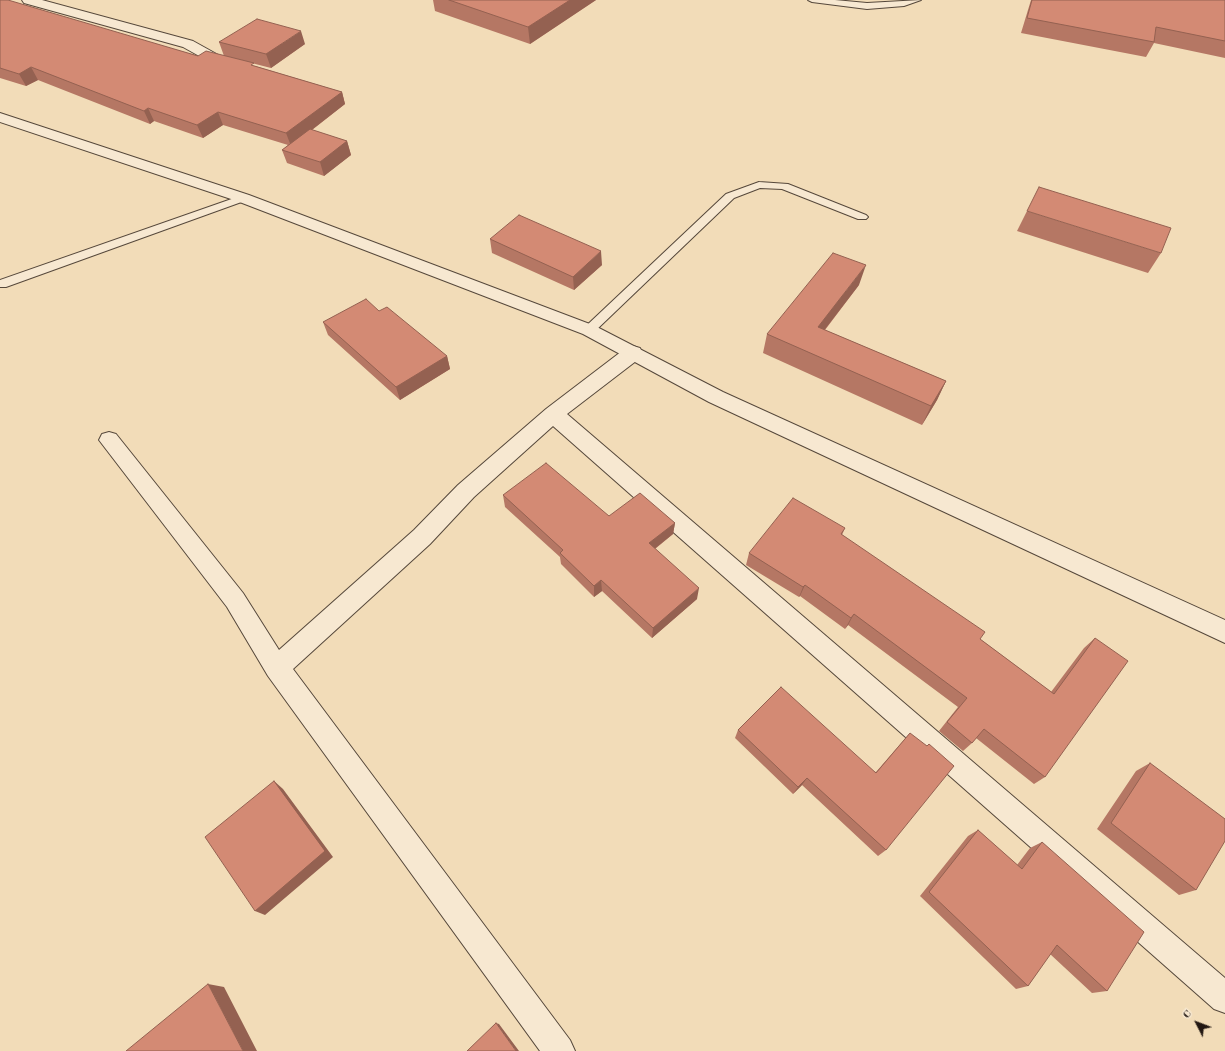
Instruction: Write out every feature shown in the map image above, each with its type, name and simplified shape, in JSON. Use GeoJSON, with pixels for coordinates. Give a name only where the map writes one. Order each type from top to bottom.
{"type":"FeatureCollection","features":[{"type":"Feature","properties":{"kind":"street"},"geometry":{"type":"LineString","coordinates":[[28,0],[188,44],[215,59],[246,67]]}},
{"type":"Feature","properties":{"kind":"street"},"geometry":{"type":"LineString","coordinates":[[0,117],[243,198],[589,330],[716,396],[1225,632]]}},
{"type":"Feature","properties":{"kind":"street"},"geometry":{"type":"LineString","coordinates":[[277,668],[422,537],[466,490],[554,414],[633,353]]}},
{"type":"Feature","properties":{"kind":"street"},"geometry":{"type":"LineString","coordinates":[[554,414],[1225,998]]}},
{"type":"Feature","properties":{"kind":"street"},"geometry":{"type":"LineString","coordinates":[[110,440],[235,600],[277,668],[559,1051]]}},
{"type":"Feature","properties":{"kind":"lane"},"geometry":{"type":"LineString","coordinates":[[812,0],[867,6],[904,3],[917,0]]}},
{"type":"Feature","properties":{"kind":"lane"},"geometry":{"type":"LineString","coordinates":[[589,330],[730,196],[759,185],[784,186],[862,217]]}},
{"type":"Feature","properties":{"kind":"lane"},"geometry":{"type":"LineString","coordinates":[[2,284],[243,198]]}},
{"type":"Feature","properties":{"kind":"building"},"geometry":{"type":"Polygon","coordinates":[[[0,0],[8,0],[198,56],[206,51],[254,63],[251,65],[342,92],[286,133],[218,112],[197,125],[148,108],[144,111],[31,67],[19,74],[0,68],[0,0]]]}},
{"type":"Feature","properties":{"kind":"building"},"geometry":{"type":"Polygon","coordinates":[[[449,0],[570,0],[528,27],[449,0]]]}},
{"type":"Feature","properties":{"kind":"building"},"geometry":{"type":"Polygon","coordinates":[[[1032,0],[1225,0],[1225,41],[1156,27],[1154,42],[1027,18],[1032,0]]]}},
{"type":"Feature","properties":{"kind":"building"},"geometry":{"type":"Polygon","coordinates":[[[257,19],[301,31],[266,54],[219,42],[257,19]]]}},
{"type":"Feature","properties":{"kind":"building"},"geometry":{"type":"Polygon","coordinates":[[[310,129],[347,141],[320,162],[282,150],[310,129]]]}},
{"type":"Feature","properties":{"kind":"building"},"geometry":{"type":"Polygon","coordinates":[[[1039,187],[1171,228],[1161,253],[1027,211],[1039,187]]]}},
{"type":"Feature","properties":{"kind":"building"},"geometry":{"type":"Polygon","coordinates":[[[519,215],[601,251],[573,277],[490,239],[519,215]]]}},
{"type":"Feature","properties":{"kind":"building"},"geometry":{"type":"Polygon","coordinates":[[[833,253],[866,265],[818,327],[946,381],[931,406],[767,334],[833,253]]]}},
{"type":"Feature","properties":{"kind":"building"},"geometry":{"type":"Polygon","coordinates":[[[366,299],[379,311],[387,307],[447,356],[396,387],[323,322],[366,299]]]}},
{"type":"Feature","properties":{"kind":"building"},"geometry":{"type":"Polygon","coordinates":[[[546,463],[609,516],[640,493],[675,523],[649,543],[699,588],[653,628],[601,580],[594,586],[560,553],[563,550],[503,495],[546,463]]]}},
{"type":"Feature","properties":{"kind":"building"},"geometry":{"type":"Polygon","coordinates":[[[793,498],[845,528],[841,534],[985,632],[980,639],[1054,694],[1095,638],[1128,661],[1045,777],[984,729],[972,743],[947,722],[967,698],[854,614],[851,618],[805,585],[803,587],[749,553],[793,498]]]}},
{"type":"Feature","properties":{"kind":"building"},"geometry":{"type":"Polygon","coordinates":[[[781,687],[876,773],[910,733],[927,746],[929,744],[954,766],[886,850],[807,778],[798,787],[738,730],[781,687]]]}},
{"type":"Feature","properties":{"kind":"building"},"geometry":{"type":"Polygon","coordinates":[[[1150,763],[1225,819],[1225,841],[1196,890],[1111,823],[1150,763]]]}},
{"type":"Feature","properties":{"kind":"building"},"geometry":{"type":"Polygon","coordinates":[[[274,781],[325,851],[255,911],[205,837],[274,781]]]}},
{"type":"Feature","properties":{"kind":"building"},"geometry":{"type":"Polygon","coordinates":[[[978,830],[1022,869],[1042,842],[1144,932],[1107,991],[1057,945],[1028,986],[929,892],[978,830]]]}},
{"type":"Feature","properties":{"kind":"building"},"geometry":{"type":"Polygon","coordinates":[[[208,984],[243,1051],[126,1051],[208,984]]]}},
{"type":"Feature","properties":{"kind":"building"},"geometry":{"type":"Polygon","coordinates":[[[496,1023],[516,1051],[467,1051],[496,1023]]]}}]}
